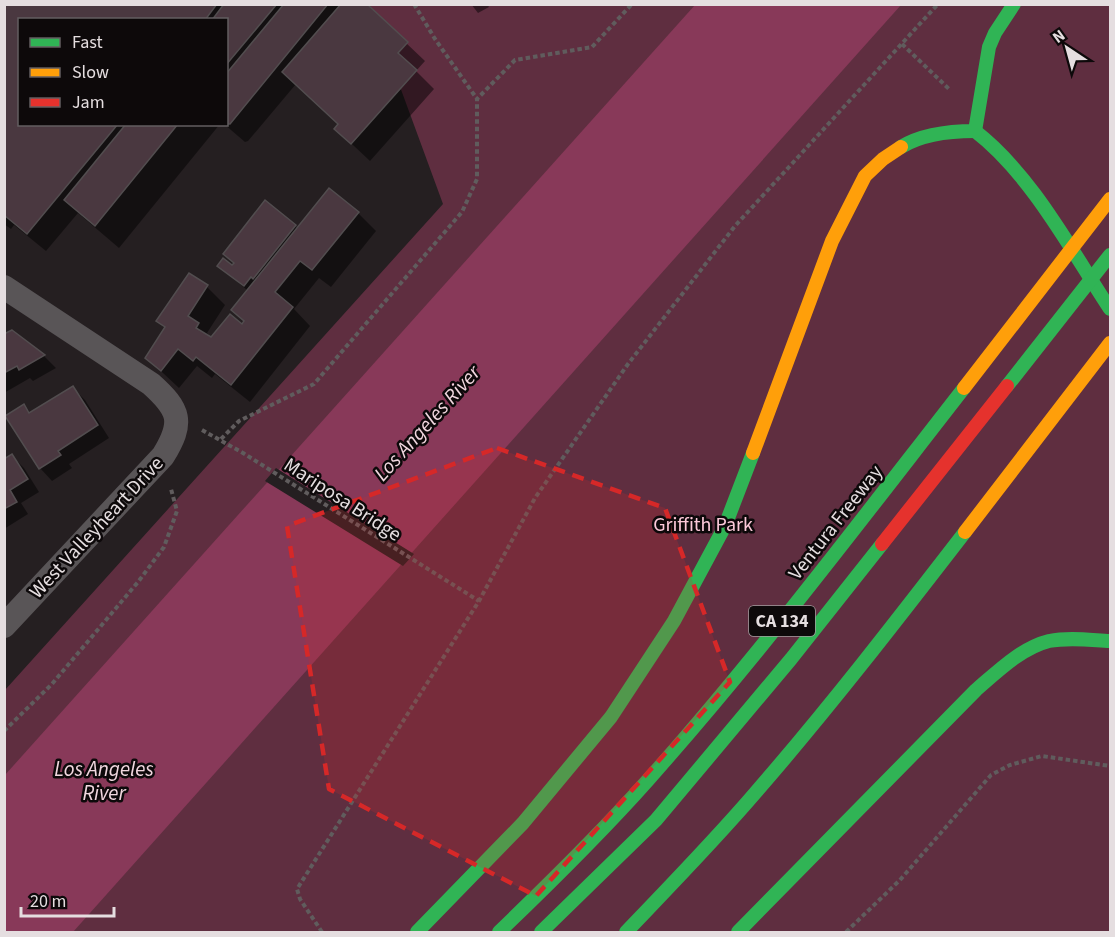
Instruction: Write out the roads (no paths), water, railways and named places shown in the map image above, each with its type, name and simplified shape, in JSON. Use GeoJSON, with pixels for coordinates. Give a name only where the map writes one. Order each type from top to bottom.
{"type":"FeatureCollection","features":[{"type":"Feature","properties":{"kind":"main road"},"geometry":{"type":"LineString","coordinates":[[1014,4],[993,38],[984,72],[977,124],[1026,182],[1110,309]]}},
{"type":"Feature","properties":{"kind":"main road"},"geometry":{"type":"LineString","coordinates":[[417,933],[522,823],[612,717],[680,612],[725,526],[832,241],[865,176],[883,159],[914,139],[956,131],[977,124]]}},
{"type":"Feature","properties":{"kind":"main road","name":"Ventura Freeway"},"geometry":{"type":"LineString","coordinates":[[499,933],[553,881],[629,801],[731,685],[1110,199]]}},
{"type":"Feature","properties":{"kind":"main road"},"geometry":{"type":"LineString","coordinates":[[541,933],[656,820],[791,659],[1110,255]]}},
{"type":"Feature","properties":{"kind":"main road"},"geometry":{"type":"LineString","coordinates":[[626,933],[726,826],[820,717],[1110,343]]}},
{"type":"Feature","properties":{"kind":"main road"},"geometry":{"type":"LineString","coordinates":[[738,933],[976,690],[1005,665],[1042,643],[1077,639],[1110,641]]}},
{"type":"Feature","properties":{"kind":"street","name":"West Valleyheart Drive"},"geometry":{"type":"LineString","coordinates":[[4,287],[152,384],[169,400],[177,423],[175,437],[163,456],[4,626]]}},
{"type":"Feature","properties":{"kind":"water","name":"Los Angeles River"},"geometry":{"type":"Polygon","coordinates":[[[695,5],[901,5],[73,932],[5,932],[5,775],[695,5]]]}},
{"type":"Feature","properties":{"kind":"park label","name":"Griffith Park"},"geometry":{"type":"Point","coordinates":[703,524]}}]}
